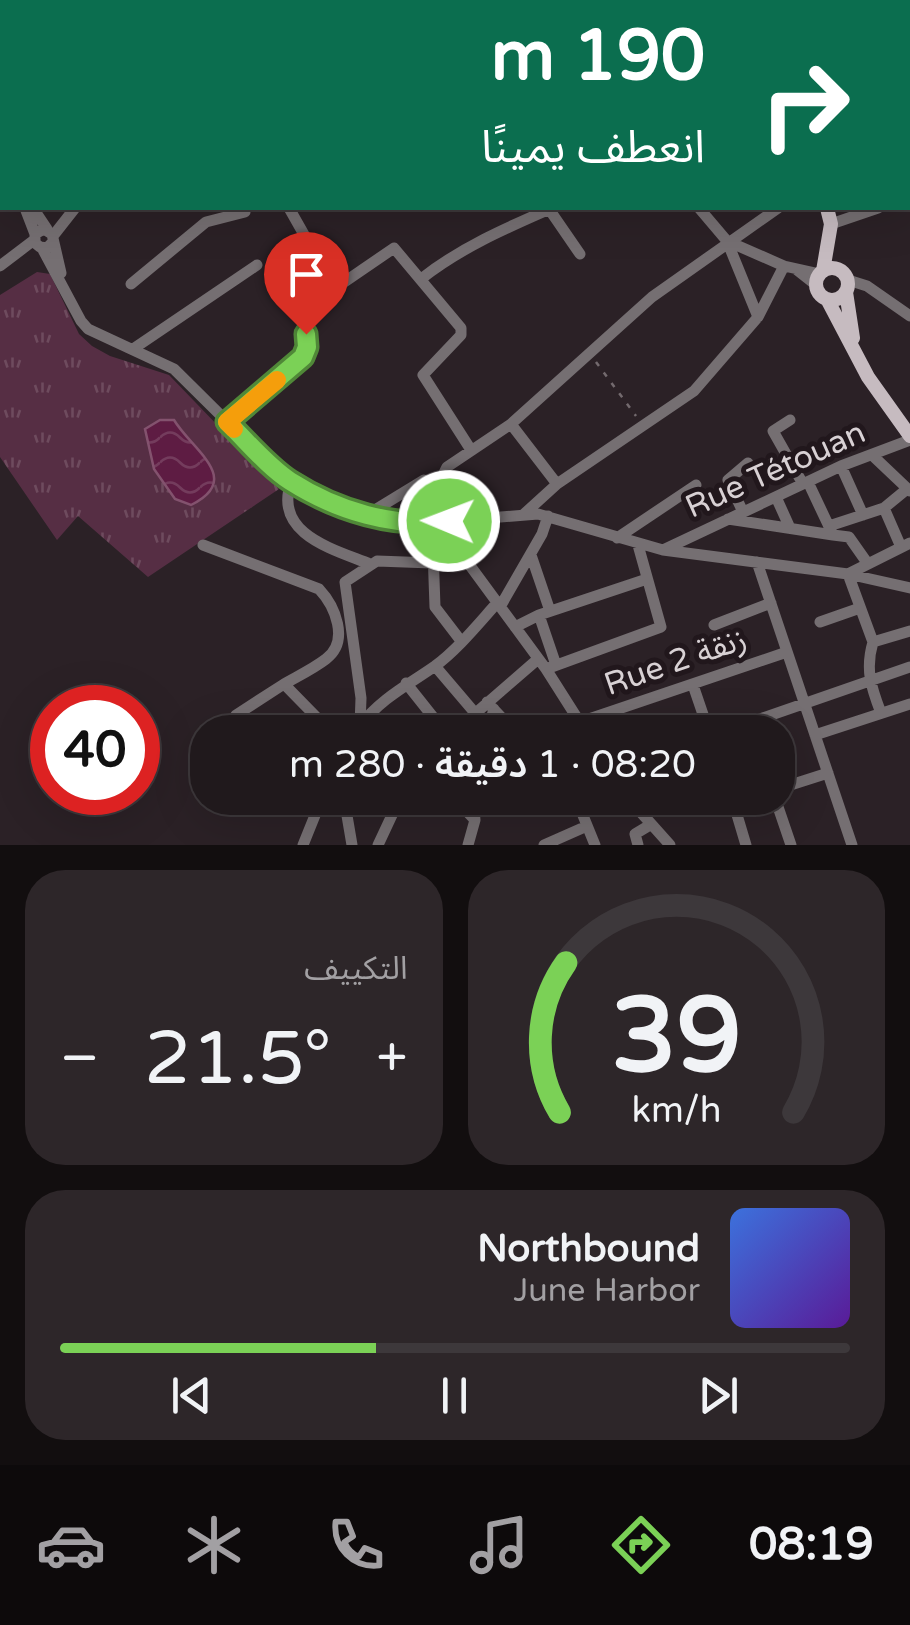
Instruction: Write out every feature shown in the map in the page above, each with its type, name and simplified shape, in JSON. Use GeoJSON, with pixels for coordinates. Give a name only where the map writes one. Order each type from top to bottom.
{"type":"FeatureCollection","features":[{"type":"Feature","properties":{"kind":"main road"},"geometry":{"type":"LineString","coordinates":[[827,210],[845,281],[854,348]]}},
{"type":"Feature","properties":{"kind":"main road"},"geometry":{"type":"LineString","coordinates":[[830,227],[820,277],[827,299],[874,386],[910,438]]}},
{"type":"Feature","properties":{"kind":"main road"},"geometry":{"type":"LineString","coordinates":[[820,277],[832,268],[845,281]]}},
{"type":"Feature","properties":{"kind":"main road"},"geometry":{"type":"LineString","coordinates":[[827,299],[840,298],[845,281]]}},
{"type":"Feature","properties":{"kind":"street"},"geometry":{"type":"LineString","coordinates":[[30,210],[46,237],[65,292],[88,328],[174,368],[291,482],[365,516],[441,521],[524,514],[548,516],[638,545],[848,574],[910,589]]}},
{"type":"Feature","properties":{"kind":"street"},"geometry":{"type":"LineString","coordinates":[[0,266],[46,237],[73,210]]}},
{"type":"Feature","properties":{"kind":"street"},"geometry":{"type":"LineString","coordinates":[[290,210],[332,284],[340,284],[394,248],[462,332],[424,375],[471,450]]}},
{"type":"Feature","properties":{"kind":"street"},"geometry":{"type":"LineString","coordinates":[[421,279],[444,261],[547,210]]}},
{"type":"Feature","properties":{"kind":"street"},"geometry":{"type":"LineString","coordinates":[[552,210],[580,254]]}},
{"type":"Feature","properties":{"kind":"street"},"geometry":{"type":"LineString","coordinates":[[701,210],[727,241],[758,318]]}},
{"type":"Feature","properties":{"kind":"street"},"geometry":{"type":"LineString","coordinates":[[461,641],[434,607],[432,563],[435,534],[441,521],[444,469],[511,424],[652,297],[775,210]]}},
{"type":"Feature","properties":{"kind":"street"},"geometry":{"type":"LineString","coordinates":[[830,227],[873,210]]}},
{"type":"Feature","properties":{"kind":"street"},"geometry":{"type":"LineString","coordinates":[[130,284],[206,222],[245,212]]}},
{"type":"Feature","properties":{"kind":"street"},"geometry":{"type":"LineString","coordinates":[[727,241],[820,277]]}},
{"type":"Feature","properties":{"kind":"street"},"geometry":{"type":"LineString","coordinates":[[134,349],[256,265]]}},
{"type":"Feature","properties":{"kind":"street"},"geometry":{"type":"LineString","coordinates":[[524,514],[557,484],[694,391],[758,318],[789,267]]}},
{"type":"Feature","properties":{"kind":"street"},"geometry":{"type":"LineString","coordinates":[[845,281],[867,286],[910,316]]}},
{"type":"Feature","properties":{"kind":"street"},"geometry":{"type":"LineString","coordinates":[[227,422],[303,357],[307,347],[299,299],[309,287]]}},
{"type":"Feature","properties":{"kind":"street"},"geometry":{"type":"LineString","coordinates":[[790,420],[773,431],[831,531]]}},
{"type":"Feature","properties":{"kind":"street"},"geometry":{"type":"LineString","coordinates":[[511,424],[557,484]]}},
{"type":"Feature","properties":{"kind":"street","name":"Rue Tétouan"},"geometry":{"type":"LineString","coordinates":[[663,550],[910,438]]}},
{"type":"Feature","properties":{"kind":"street"},"geometry":{"type":"LineString","coordinates":[[831,531],[884,508],[908,490],[872,455]]}},
{"type":"Feature","properties":{"kind":"street"},"geometry":{"type":"LineString","coordinates":[[742,512],[728,480],[748,463]]}},
{"type":"Feature","properties":{"kind":"street"},"geometry":{"type":"LineString","coordinates":[[842,466],[863,515]]}},
{"type":"Feature","properties":{"kind":"street"},"geometry":{"type":"LineString","coordinates":[[365,516],[424,480]]}},
{"type":"Feature","properties":{"kind":"street"},"geometry":{"type":"LineString","coordinates":[[291,482],[286,496],[287,512],[306,534],[370,564]]}},
{"type":"Feature","properties":{"kind":"street"},"geometry":{"type":"LineString","coordinates":[[617,538],[696,485]]}},
{"type":"Feature","properties":{"kind":"street"},"geometry":{"type":"LineString","coordinates":[[776,496],[790,528]]}},
{"type":"Feature","properties":{"kind":"street"},"geometry":{"type":"LineString","coordinates":[[848,574],[906,545],[884,508]]}},
{"type":"Feature","properties":{"kind":"street"},"geometry":{"type":"LineString","coordinates":[[368,715],[406,683],[435,666],[499,605],[531,555],[548,516]]}},
{"type":"Feature","properties":{"kind":"street"},"geometry":{"type":"LineString","coordinates":[[728,519],[831,531],[849,537],[868,564]]}},
{"type":"Feature","properties":{"kind":"street"},"geometry":{"type":"LineString","coordinates":[[441,521],[515,627],[547,664],[576,715]]}},
{"type":"Feature","properties":{"kind":"street"},"geometry":{"type":"LineString","coordinates":[[203,544],[319,588],[338,618],[330,657],[236,715]]}},
{"type":"Feature","properties":{"kind":"street"},"geometry":{"type":"LineString","coordinates":[[473,715],[547,664],[661,627],[638,545]]}},
{"type":"Feature","properties":{"kind":"street"},"geometry":{"type":"LineString","coordinates":[[531,555],[544,613],[547,664]]}},
{"type":"Feature","properties":{"kind":"street"},"geometry":{"type":"LineString","coordinates":[[359,715],[346,582],[370,564],[382,561],[432,563]]}},
{"type":"Feature","properties":{"kind":"street"},"geometry":{"type":"LineString","coordinates":[[757,562],[852,845]]}},
{"type":"Feature","properties":{"kind":"street"},"geometry":{"type":"LineString","coordinates":[[848,574],[873,642],[867,664],[869,682],[881,713]]}},
{"type":"Feature","properties":{"kind":"street"},"geometry":{"type":"LineString","coordinates":[[515,627],[544,613],[647,579]]}},
{"type":"Feature","properties":{"kind":"street"},"geometry":{"type":"LineString","coordinates":[[714,625],[771,604]]}},
{"type":"Feature","properties":{"kind":"street"},"geometry":{"type":"LineString","coordinates":[[820,622],[860,608]]}},
{"type":"Feature","properties":{"kind":"street"},"geometry":{"type":"LineString","coordinates":[[873,642],[910,630]]}},
{"type":"Feature","properties":{"kind":"street","name":"Rue 2 زنقة"},"geometry":{"type":"LineString","coordinates":[[614,715],[787,652]]}},
{"type":"Feature","properties":{"kind":"street"},"geometry":{"type":"LineString","coordinates":[[435,666],[476,712]]}},
{"type":"Feature","properties":{"kind":"street"},"geometry":{"type":"LineString","coordinates":[[770,715],[910,667]]}},
{"type":"Feature","properties":{"kind":"street"},"geometry":{"type":"LineString","coordinates":[[406,683],[431,715]]}},
{"type":"Feature","properties":{"kind":"street"},"geometry":{"type":"LineString","coordinates":[[284,684],[314,715]]}},
{"type":"Feature","properties":{"kind":"street"},"geometry":{"type":"LineString","coordinates":[[693,685],[703,715]]}},
{"type":"Feature","properties":{"kind":"street"},"geometry":{"type":"LineString","coordinates":[[815,735],[910,704]]}},
{"type":"Feature","properties":{"kind":"street"},"geometry":{"type":"LineString","coordinates":[[490,715],[491,706]]}},
{"type":"Feature","properties":{"kind":"street"},"geometry":{"type":"LineString","coordinates":[[491,706],[499,715]]}},
{"type":"Feature","properties":{"kind":"street"},"geometry":{"type":"LineString","coordinates":[[795,784],[828,773]]}},
{"type":"Feature","properties":{"kind":"street"},"geometry":{"type":"LineString","coordinates":[[303,845],[315,815]]}},
{"type":"Feature","properties":{"kind":"street"},"geometry":{"type":"LineString","coordinates":[[347,815],[352,845]]}},
{"type":"Feature","properties":{"kind":"street"},"geometry":{"type":"LineString","coordinates":[[378,845],[392,815]]}},
{"type":"Feature","properties":{"kind":"street"},"geometry":{"type":"LineString","coordinates":[[470,815],[475,820]]}},
{"type":"Feature","properties":{"kind":"street"},"geometry":{"type":"LineString","coordinates":[[468,845],[474,815]]}},
{"type":"Feature","properties":{"kind":"street"},"geometry":{"type":"LineString","coordinates":[[580,815],[595,845]]}},
{"type":"Feature","properties":{"kind":"street"},"geometry":{"type":"LineString","coordinates":[[641,815],[670,845]]}},
{"type":"Feature","properties":{"kind":"street"},"geometry":{"type":"LineString","coordinates":[[737,815],[746,845]]}},
{"type":"Feature","properties":{"kind":"street"},"geometry":{"type":"LineString","coordinates":[[781,815],[791,845]]}},
{"type":"Feature","properties":{"kind":"street"},"geometry":{"type":"LineString","coordinates":[[544,845],[588,826]]}},
{"type":"Feature","properties":{"kind":"street"},"geometry":{"type":"LineString","coordinates":[[638,845],[634,834],[650,826]]}},
{"type":"Feature","properties":{"kind":"path"},"geometry":{"type":"LineString","coordinates":[[589,353],[643,425]]}},
{"type":"Feature","properties":{"kind":"green space"},"geometry":{"type":"Polygon","coordinates":[[[37,272],[50,274],[79,334],[92,346],[110,356],[169,375],[279,489],[148,577],[78,516],[57,540],[0,457],[0,295],[37,272]]]}},
{"type":"Feature","properties":{"kind":"water"},"geometry":{"type":"Polygon","coordinates":[[[160,420],[174,420],[214,475],[206,495],[191,505],[175,499],[154,469],[145,429],[160,420]]]}},
{"type":"Feature","properties":{"kind":"slow traffic"},"geometry":{"type":"LineString","coordinates":[[234,429],[227,422],[277,380]]}},
{"type":"Feature","properties":{"kind":"route"},"geometry":{"type":"LineString","coordinates":[[306,334],[303,357],[227,422],[291,482],[332,502],[365,516],[449,521]]}}]}
